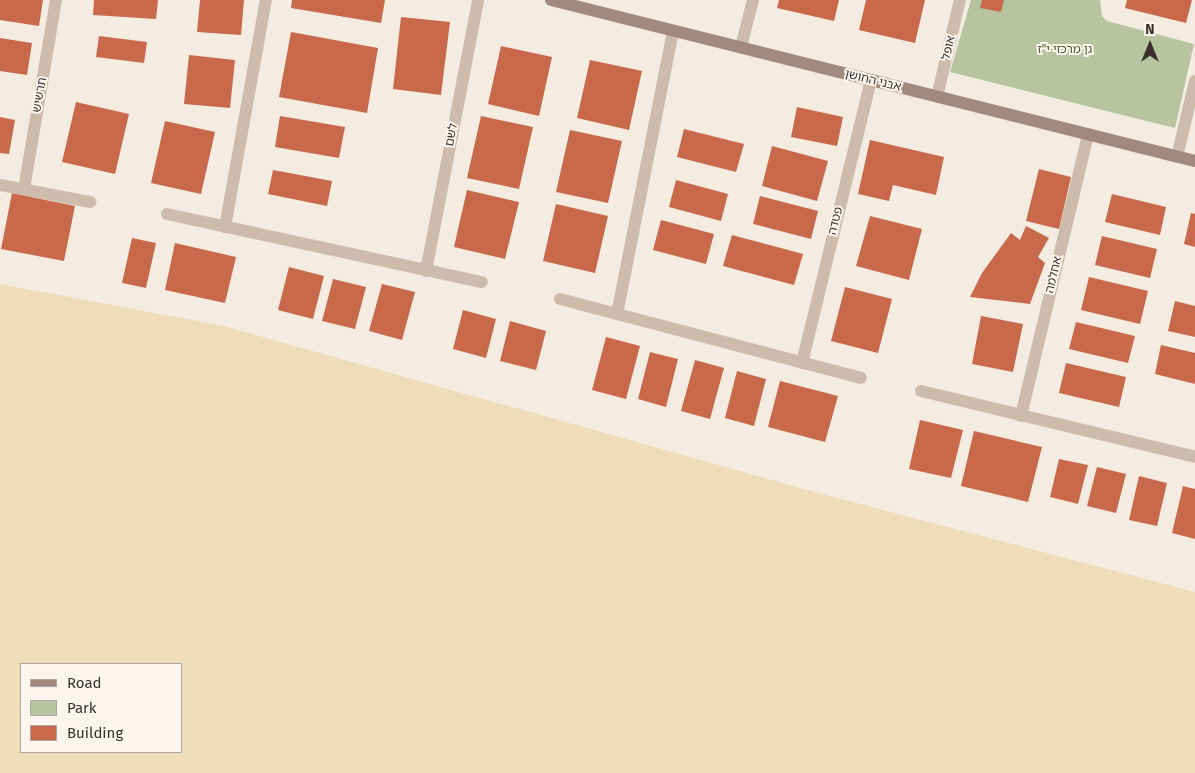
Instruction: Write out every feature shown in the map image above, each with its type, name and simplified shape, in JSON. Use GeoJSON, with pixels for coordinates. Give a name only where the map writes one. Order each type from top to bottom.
{"type":"FeatureCollection","features":[{"type":"Feature","properties":{"kind":"street","name":"תרשיש"},"geometry":{"type":"LineString","coordinates":[[24,189],[56,0]]}},
{"type":"Feature","properties":{"kind":"street"},"geometry":{"type":"LineString","coordinates":[[225,227],[266,0]]}},
{"type":"Feature","properties":{"kind":"street","name":"לשם"},"geometry":{"type":"LineString","coordinates":[[426,271],[478,0]]}},
{"type":"Feature","properties":{"kind":"street","name":"אבני החושן"},"geometry":{"type":"LineString","coordinates":[[551,0],[1195,161]]}},
{"type":"Feature","properties":{"kind":"street"},"geometry":{"type":"LineString","coordinates":[[741,48],[753,0]]}},
{"type":"Feature","properties":{"kind":"street","name":"אופל"},"geometry":{"type":"LineString","coordinates":[[937,97],[960,0]]}},
{"type":"Feature","properties":{"kind":"street"},"geometry":{"type":"LineString","coordinates":[[617,314],[673,31]]}},
{"type":"Feature","properties":{"kind":"street","name":"פטדה"},"geometry":{"type":"LineString","coordinates":[[802,363],[871,80]]}},
{"type":"Feature","properties":{"kind":"street"},"geometry":{"type":"LineString","coordinates":[[1177,157],[1195,81]]}},
{"type":"Feature","properties":{"kind":"street","name":"אחלמה"},"geometry":{"type":"LineString","coordinates":[[1021,416],[1088,134]]}},
{"type":"Feature","properties":{"kind":"street"},"geometry":{"type":"LineString","coordinates":[[0,185],[90,202]]}},
{"type":"Feature","properties":{"kind":"street"},"geometry":{"type":"LineString","coordinates":[[167,214],[482,282]]}},
{"type":"Feature","properties":{"kind":"street"},"geometry":{"type":"LineString","coordinates":[[560,299],[861,378]]}},
{"type":"Feature","properties":{"kind":"street"},"geometry":{"type":"LineString","coordinates":[[921,391],[1195,457]]}},
{"type":"Feature","properties":{"kind":"green space","name":"גן מרכזי י\"ז"},"geometry":{"type":"Polygon","coordinates":[[[971,0],[1100,0],[1102,16],[1107,21],[1194,44],[1175,128],[950,72],[971,0]]]}},
{"type":"Feature","properties":{"kind":"sand"},"geometry":{"type":"Polygon","coordinates":[[[0,284],[224,326],[811,491],[1195,592],[1195,773],[0,773],[0,284]]]}},
{"type":"Feature","properties":{"kind":"building"},"geometry":{"type":"Polygon","coordinates":[[[0,0],[43,0],[39,26],[0,20],[0,0]]]}},
{"type":"Feature","properties":{"kind":"building"},"geometry":{"type":"Polygon","coordinates":[[[94,0],[158,0],[156,19],[93,15],[94,0]]]}},
{"type":"Feature","properties":{"kind":"building"},"geometry":{"type":"Polygon","coordinates":[[[200,0],[244,0],[241,35],[197,32],[200,0]]]}},
{"type":"Feature","properties":{"kind":"building"},"geometry":{"type":"Polygon","coordinates":[[[292,0],[385,0],[381,23],[291,8],[292,0]]]}},
{"type":"Feature","properties":{"kind":"building"},"geometry":{"type":"Polygon","coordinates":[[[779,0],[839,0],[834,21],[777,8],[779,0]]]}},
{"type":"Feature","properties":{"kind":"building"},"geometry":{"type":"Polygon","coordinates":[[[866,0],[925,0],[915,43],[859,30],[866,0]]]}},
{"type":"Feature","properties":{"kind":"building"},"geometry":{"type":"Polygon","coordinates":[[[982,0],[1004,0],[1001,12],[980,8],[982,0]]]}},
{"type":"Feature","properties":{"kind":"building"},"geometry":{"type":"Polygon","coordinates":[[[1127,0],[1192,0],[1186,23],[1125,8],[1127,0]]]}},
{"type":"Feature","properties":{"kind":"building"},"geometry":{"type":"Polygon","coordinates":[[[401,17],[450,22],[441,95],[393,89],[401,17]]]}},
{"type":"Feature","properties":{"kind":"building"},"geometry":{"type":"Polygon","coordinates":[[[291,32],[378,48],[367,113],[279,97],[291,32]]]}},
{"type":"Feature","properties":{"kind":"building"},"geometry":{"type":"Polygon","coordinates":[[[99,36],[147,42],[144,63],[96,57],[99,36]]]}},
{"type":"Feature","properties":{"kind":"building"},"geometry":{"type":"Polygon","coordinates":[[[0,38],[32,43],[27,75],[0,71],[0,38]]]}},
{"type":"Feature","properties":{"kind":"building"},"geometry":{"type":"Polygon","coordinates":[[[501,46],[552,57],[539,116],[488,104],[501,46]]]}},
{"type":"Feature","properties":{"kind":"building"},"geometry":{"type":"Polygon","coordinates":[[[189,55],[235,60],[230,108],[184,104],[189,55]]]}},
{"type":"Feature","properties":{"kind":"building"},"geometry":{"type":"Polygon","coordinates":[[[590,60],[642,71],[629,130],[577,118],[590,60]]]}},
{"type":"Feature","properties":{"kind":"building"},"geometry":{"type":"Polygon","coordinates":[[[76,102],[129,114],[115,174],[62,162],[76,102]]]}},
{"type":"Feature","properties":{"kind":"building"},"geometry":{"type":"Polygon","coordinates":[[[797,107],[843,117],[837,146],[791,137],[797,107]]]}},
{"type":"Feature","properties":{"kind":"building"},"geometry":{"type":"Polygon","coordinates":[[[280,116],[345,127],[339,158],[275,147],[280,116]]]}},
{"type":"Feature","properties":{"kind":"building"},"geometry":{"type":"Polygon","coordinates":[[[481,116],[533,127],[519,189],[467,178],[481,116]]]}},
{"type":"Feature","properties":{"kind":"building"},"geometry":{"type":"Polygon","coordinates":[[[0,117],[15,120],[9,154],[0,153],[0,117]]]}},
{"type":"Feature","properties":{"kind":"building"},"geometry":{"type":"Polygon","coordinates":[[[165,121],[215,132],[201,194],[151,183],[165,121]]]}},
{"type":"Feature","properties":{"kind":"building"},"geometry":{"type":"Polygon","coordinates":[[[684,129],[744,144],[736,172],[677,157],[684,129]]]}},
{"type":"Feature","properties":{"kind":"building"},"geometry":{"type":"Polygon","coordinates":[[[570,130],[622,141],[608,203],[556,192],[570,130]]]}},
{"type":"Feature","properties":{"kind":"building"},"geometry":{"type":"Polygon","coordinates":[[[870,140],[944,157],[936,195],[893,185],[889,201],[858,194],[870,140]]]}},
{"type":"Feature","properties":{"kind":"building"},"geometry":{"type":"Polygon","coordinates":[[[772,146],[828,161],[817,201],[762,186],[772,146]]]}},
{"type":"Feature","properties":{"kind":"building"},"geometry":{"type":"Polygon","coordinates":[[[1039,169],[1071,177],[1059,229],[1026,221],[1039,169]]]}},
{"type":"Feature","properties":{"kind":"building"},"geometry":{"type":"Polygon","coordinates":[[[273,170],[332,181],[327,206],[268,194],[273,170]]]}},
{"type":"Feature","properties":{"kind":"building"},"geometry":{"type":"Polygon","coordinates":[[[676,180],[728,194],[721,221],[669,207],[676,180]]]}},
{"type":"Feature","properties":{"kind":"building"},"geometry":{"type":"Polygon","coordinates":[[[467,190],[519,202],[505,259],[454,247],[467,190]]]}},
{"type":"Feature","properties":{"kind":"building"},"geometry":{"type":"Polygon","coordinates":[[[12,193],[75,206],[64,261],[1,249],[12,193]]]}},
{"type":"Feature","properties":{"kind":"building"},"geometry":{"type":"Polygon","coordinates":[[[1112,194],[1166,207],[1160,235],[1105,222],[1112,194]]]}},
{"type":"Feature","properties":{"kind":"building"},"geometry":{"type":"Polygon","coordinates":[[[760,196],[818,211],[811,239],[753,224],[760,196]]]}},
{"type":"Feature","properties":{"kind":"building"},"geometry":{"type":"Polygon","coordinates":[[[556,204],[608,216],[595,273],[543,261],[556,204]]]}},
{"type":"Feature","properties":{"kind":"building"},"geometry":{"type":"Polygon","coordinates":[[[1191,213],[1195,214],[1195,247],[1184,244],[1191,213]]]}},
{"type":"Feature","properties":{"kind":"building"},"geometry":{"type":"Polygon","coordinates":[[[870,216],[922,229],[909,280],[856,266],[870,216]]]}},
{"type":"Feature","properties":{"kind":"building"},"geometry":{"type":"Polygon","coordinates":[[[661,220],[714,234],[706,264],[653,250],[661,220]]]}},
{"type":"Feature","properties":{"kind":"building"},"geometry":{"type":"Polygon","coordinates":[[[1026,226],[1049,238],[1038,257],[1045,263],[1030,304],[970,297],[982,273],[1011,233],[1020,240],[1026,226]]]}},
{"type":"Feature","properties":{"kind":"building"},"geometry":{"type":"Polygon","coordinates":[[[732,235],[803,254],[794,285],[723,266],[732,235]]]}},
{"type":"Feature","properties":{"kind":"building"},"geometry":{"type":"Polygon","coordinates":[[[1102,236],[1157,249],[1150,278],[1095,265],[1102,236]]]}},
{"type":"Feature","properties":{"kind":"building"},"geometry":{"type":"Polygon","coordinates":[[[132,238],[156,243],[146,288],[122,283],[132,238]]]}},
{"type":"Feature","properties":{"kind":"building"},"geometry":{"type":"Polygon","coordinates":[[[175,243],[236,257],[225,303],[165,290],[175,243]]]}},
{"type":"Feature","properties":{"kind":"building"},"geometry":{"type":"Polygon","coordinates":[[[289,267],[324,276],[313,319],[278,310],[289,267]]]}},
{"type":"Feature","properties":{"kind":"building"},"geometry":{"type":"Polygon","coordinates":[[[1089,277],[1148,291],[1140,324],[1081,310],[1089,277]]]}},
{"type":"Feature","properties":{"kind":"building"},"geometry":{"type":"Polygon","coordinates":[[[333,279],[366,287],[355,329],[322,321],[333,279]]]}},
{"type":"Feature","properties":{"kind":"building"},"geometry":{"type":"Polygon","coordinates":[[[382,284],[415,292],[402,340],[369,331],[382,284]]]}},
{"type":"Feature","properties":{"kind":"building"},"geometry":{"type":"Polygon","coordinates":[[[845,287],[892,299],[878,353],[831,341],[845,287]]]}},
{"type":"Feature","properties":{"kind":"building"},"geometry":{"type":"Polygon","coordinates":[[[1175,301],[1195,306],[1195,337],[1168,331],[1175,301]]]}},
{"type":"Feature","properties":{"kind":"building"},"geometry":{"type":"Polygon","coordinates":[[[463,310],[496,319],[486,358],[453,349],[463,310]]]}},
{"type":"Feature","properties":{"kind":"building"},"geometry":{"type":"Polygon","coordinates":[[[981,316],[1023,324],[1013,372],[972,364],[981,316]]]}},
{"type":"Feature","properties":{"kind":"building"},"geometry":{"type":"Polygon","coordinates":[[[510,321],[546,331],[536,370],[500,361],[510,321]]]}},
{"type":"Feature","properties":{"kind":"building"},"geometry":{"type":"Polygon","coordinates":[[[1076,322],[1135,336],[1128,363],[1069,349],[1076,322]]]}},
{"type":"Feature","properties":{"kind":"building"},"geometry":{"type":"Polygon","coordinates":[[[606,337],[640,346],[626,399],[592,390],[606,337]]]}},
{"type":"Feature","properties":{"kind":"building"},"geometry":{"type":"Polygon","coordinates":[[[1161,345],[1195,353],[1195,384],[1155,374],[1161,345]]]}},
{"type":"Feature","properties":{"kind":"building"},"geometry":{"type":"Polygon","coordinates":[[[650,352],[678,359],[666,407],[638,399],[650,352]]]}},
{"type":"Feature","properties":{"kind":"building"},"geometry":{"type":"Polygon","coordinates":[[[695,360],[724,368],[710,419],[681,411],[695,360]]]}},
{"type":"Feature","properties":{"kind":"building"},"geometry":{"type":"Polygon","coordinates":[[[1066,363],[1126,377],[1119,407],[1059,393],[1066,363]]]}},
{"type":"Feature","properties":{"kind":"building"},"geometry":{"type":"Polygon","coordinates":[[[737,371],[766,379],[754,426],[725,418],[737,371]]]}},
{"type":"Feature","properties":{"kind":"building"},"geometry":{"type":"Polygon","coordinates":[[[780,381],[838,396],[825,442],[768,427],[780,381]]]}},
{"type":"Feature","properties":{"kind":"building"},"geometry":{"type":"Polygon","coordinates":[[[920,420],[963,430],[951,478],[909,469],[920,420]]]}},
{"type":"Feature","properties":{"kind":"building"},"geometry":{"type":"Polygon","coordinates":[[[974,431],[1042,447],[1028,502],[961,486],[974,431]]]}},
{"type":"Feature","properties":{"kind":"building"},"geometry":{"type":"Polygon","coordinates":[[[1059,459],[1088,465],[1078,504],[1050,497],[1059,459]]]}},
{"type":"Feature","properties":{"kind":"building"},"geometry":{"type":"Polygon","coordinates":[[[1097,467],[1126,474],[1116,513],[1087,506],[1097,467]]]}},
{"type":"Feature","properties":{"kind":"building"},"geometry":{"type":"Polygon","coordinates":[[[1139,476],[1167,483],[1157,526],[1129,520],[1139,476]]]}},
{"type":"Feature","properties":{"kind":"building"},"geometry":{"type":"Polygon","coordinates":[[[1183,486],[1195,489],[1195,539],[1172,533],[1183,486]]]}}]}
